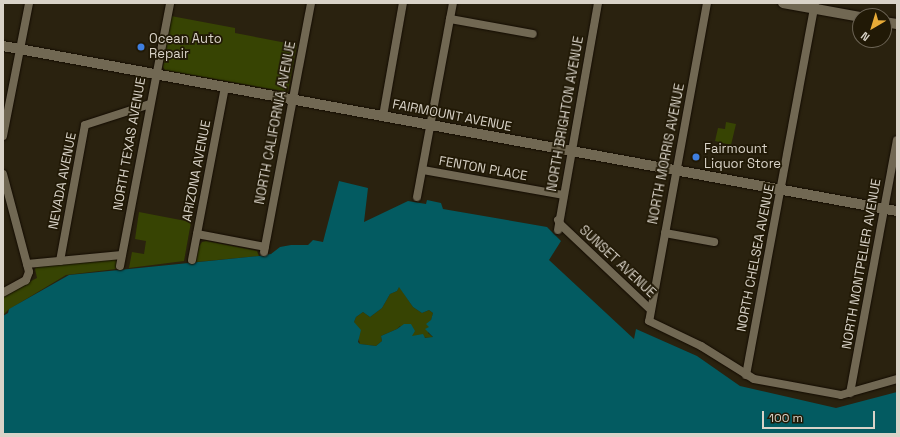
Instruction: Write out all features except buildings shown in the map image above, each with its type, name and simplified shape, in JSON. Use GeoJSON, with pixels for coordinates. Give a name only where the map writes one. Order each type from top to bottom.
{"type":"FeatureCollection","features":[{"type":"Feature","properties":{"kind":"street"},"geometry":{"type":"LineString","coordinates":[[3,136],[29,3]]}},
{"type":"Feature","properties":{"kind":"street","name":"NORTH TEXAS AVENUE"},"geometry":{"type":"LineString","coordinates":[[120,266],[170,3]]}},
{"type":"Feature","properties":{"kind":"street","name":"NORTH CALIFORNIA AVENUE"},"geometry":{"type":"LineString","coordinates":[[197,234],[264,250],[311,3]]}},
{"type":"Feature","properties":{"kind":"street"},"geometry":{"type":"LineString","coordinates":[[383,116],[403,3]]}},
{"type":"Feature","properties":{"kind":"street"},"geometry":{"type":"LineString","coordinates":[[417,197],[454,3]]}},
{"type":"Feature","properties":{"kind":"street","name":"NORTH BRIGHTON AVENUE"},"geometry":{"type":"LineString","coordinates":[[558,230],[558,220],[572,151],[598,3]]}},
{"type":"Feature","properties":{"kind":"street","name":"NORTH MORRIS AVENUE"},"geometry":{"type":"LineString","coordinates":[[650,309],[707,3]]}},
{"type":"Feature","properties":{"kind":"street"},"geometry":{"type":"LineString","coordinates":[[783,3],[815,6],[852,16]]}},
{"type":"Feature","properties":{"kind":"street","name":"NORTH CHELSEA AVENUE"},"geometry":{"type":"LineString","coordinates":[[746,375],[815,6]]}},
{"type":"Feature","properties":{"kind":"street"},"geometry":{"type":"LineString","coordinates":[[450,19],[533,34]]}},
{"type":"Feature","properties":{"kind":"street","name":"FAIRMOUNT AVENUE"},"geometry":{"type":"LineString","coordinates":[[3,46],[897,211]]}},
{"type":"Feature","properties":{"kind":"street","name":"ARIZONA AVENUE"},"geometry":{"type":"LineString","coordinates":[[192,260],[225,87]]}},
{"type":"Feature","properties":{"kind":"street","name":"NEVADA AVENUE"},"geometry":{"type":"LineString","coordinates":[[60,261],[85,125],[150,104]]}},
{"type":"Feature","properties":{"kind":"street","name":"NORTH MONTPELIER AVENUE"},"geometry":{"type":"LineString","coordinates":[[850,393],[897,140]]}},
{"type":"Feature","properties":{"kind":"street","name":"FENTON PLACE"},"geometry":{"type":"LineString","coordinates":[[423,170],[563,195]]}},
{"type":"Feature","properties":{"kind":"street"},"geometry":{"type":"LineString","coordinates":[[3,174],[29,272],[28,278],[3,293]]}},
{"type":"Feature","properties":{"kind":"street","name":"SUNSET AVENUE"},"geometry":{"type":"LineString","coordinates":[[558,220],[560,224],[650,309],[649,317],[652,324],[701,346],[754,379],[838,395],[850,393],[897,379]]}},
{"type":"Feature","properties":{"kind":"street"},"geometry":{"type":"LineString","coordinates":[[665,233],[714,242]]}},
{"type":"Feature","properties":{"kind":"street"},"geometry":{"type":"LineString","coordinates":[[27,264],[122,255]]}},
{"type":"Feature","properties":{"kind":"green space"},"geometry":{"type":"Polygon","coordinates":[[[171,16],[235,28],[235,33],[297,45],[288,92],[165,70],[163,67],[171,16]]]}},
{"type":"Feature","properties":{"kind":"green space"},"geometry":{"type":"Polygon","coordinates":[[[726,122],[736,124],[731,145],[715,141],[718,128],[725,129],[726,122]]]}},
{"type":"Feature","properties":{"kind":"green space"},"geometry":{"type":"Polygon","coordinates":[[[139,212],[191,222],[184,261],[129,268],[132,252],[144,254],[146,241],[135,239],[139,212]]]}},
{"type":"Feature","properties":{"kind":"green space"},"geometry":{"type":"Polygon","coordinates":[[[206,241],[257,251],[259,256],[196,262],[199,246],[202,242],[206,241]]]}},
{"type":"Feature","properties":{"kind":"green space"},"geometry":{"type":"Polygon","coordinates":[[[117,259],[116,269],[66,275],[8,310],[3,315],[3,295],[37,278],[35,269],[37,266],[117,259]]]}},
{"type":"Feature","properties":{"kind":"green space"},"geometry":{"type":"Polygon","coordinates":[[[399,286],[413,307],[422,313],[429,310],[433,313],[428,333],[434,338],[411,337],[400,326],[397,329],[381,336],[382,341],[376,346],[360,344],[354,322],[356,317],[363,312],[370,317],[382,308],[390,294],[397,291],[399,286]]]}},
{"type":"Feature","properties":{"kind":"water"},"geometry":{"type":"Polygon","coordinates":[[[339,181],[368,188],[364,222],[408,201],[426,204],[427,200],[441,203],[443,209],[547,227],[561,241],[549,260],[634,339],[636,329],[697,356],[740,386],[836,408],[897,392],[897,434],[3,434],[3,316],[8,313],[9,309],[69,275],[259,256],[271,254],[280,247],[291,245],[308,245],[313,240],[323,242],[339,181]],[[399,287],[397,291],[390,294],[382,308],[370,317],[363,312],[356,317],[354,322],[361,330],[358,342],[360,344],[376,346],[382,341],[381,336],[404,324],[411,324],[415,331],[412,336],[423,334],[425,338],[433,337],[425,329],[429,327],[426,324],[431,320],[433,313],[429,310],[422,313],[413,307],[399,287]]]}},
{"type":"Feature","properties":{"kind":"place","name":"Ocean Auto Repair"},"geometry":{"type":"Point","coordinates":[141,47]}},
{"type":"Feature","properties":{"kind":"place","name":"Fairmount Liquor Store"},"geometry":{"type":"Point","coordinates":[696,157]}}]}
